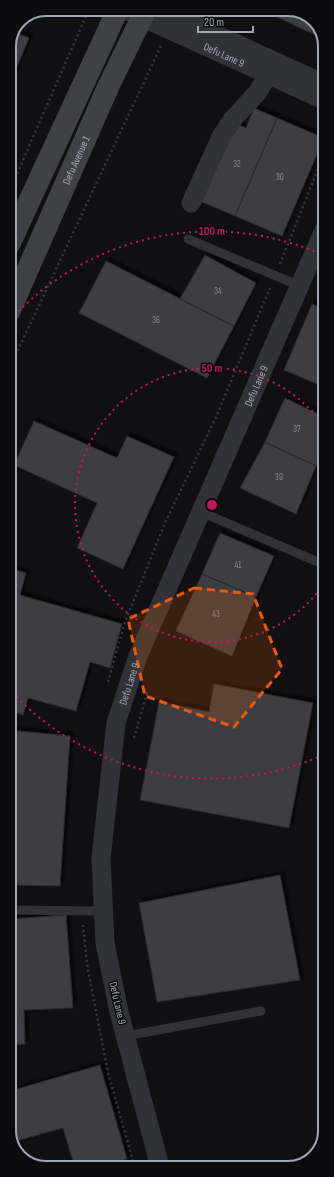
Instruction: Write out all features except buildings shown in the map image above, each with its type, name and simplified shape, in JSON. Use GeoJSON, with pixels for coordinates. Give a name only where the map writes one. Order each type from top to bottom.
{"type":"FeatureCollection","features":[{"type":"Feature","properties":{"kind":"main road"},"geometry":{"type":"LineString","coordinates":[[16,230],[115,16]]}},
{"type":"Feature","properties":{"kind":"main road","name":"Defu Avenue 1"},"geometry":{"type":"LineString","coordinates":[[16,296],[141,16]]}},
{"type":"Feature","properties":{"kind":"street","name":"Defu Lane 9"},"geometry":{"type":"LineString","coordinates":[[150,16],[169,30],[318,97]]}},
{"type":"Feature","properties":{"kind":"street","name":"Defu Lane 9"},"geometry":{"type":"LineString","coordinates":[[155,16],[318,82]]}},
{"type":"Feature","properties":{"kind":"street"},"geometry":{"type":"LineString","coordinates":[[191,203],[221,137],[232,120],[258,92],[268,75]]}},
{"type":"Feature","properties":{"kind":"street","name":"Defu Lane 9"},"geometry":{"type":"LineString","coordinates":[[158,1161],[126,1036],[105,943],[101,858],[116,723],[138,656],[318,244]]}},
{"type":"Feature","properties":{"kind":"lane"},"geometry":{"type":"LineString","coordinates":[[188,239],[300,286]]}},
{"type":"Feature","properties":{"kind":"lane"},"geometry":{"type":"LineString","coordinates":[[201,512],[318,562]]}},
{"type":"Feature","properties":{"kind":"lane"},"geometry":{"type":"LineString","coordinates":[[16,910],[104,910]]}},
{"type":"Feature","properties":{"kind":"lane"},"geometry":{"type":"LineString","coordinates":[[126,1036],[261,1011]]}},
{"type":"Feature","properties":{"kind":"path"},"geometry":{"type":"LineString","coordinates":[[16,176],[86,16]]}},
{"type":"Feature","properties":{"kind":"path"},"geometry":{"type":"LineString","coordinates":[[16,354],[169,30]]}},
{"type":"Feature","properties":{"kind":"path"},"geometry":{"type":"LineString","coordinates":[[134,741],[148,688]]}},
{"type":"Feature","properties":{"kind":"highlighted area"},"geometry":{"type":"Polygon","coordinates":[[[194,588],[253,594],[282,669],[234,727],[145,696],[128,619],[194,588]]]}}]}
